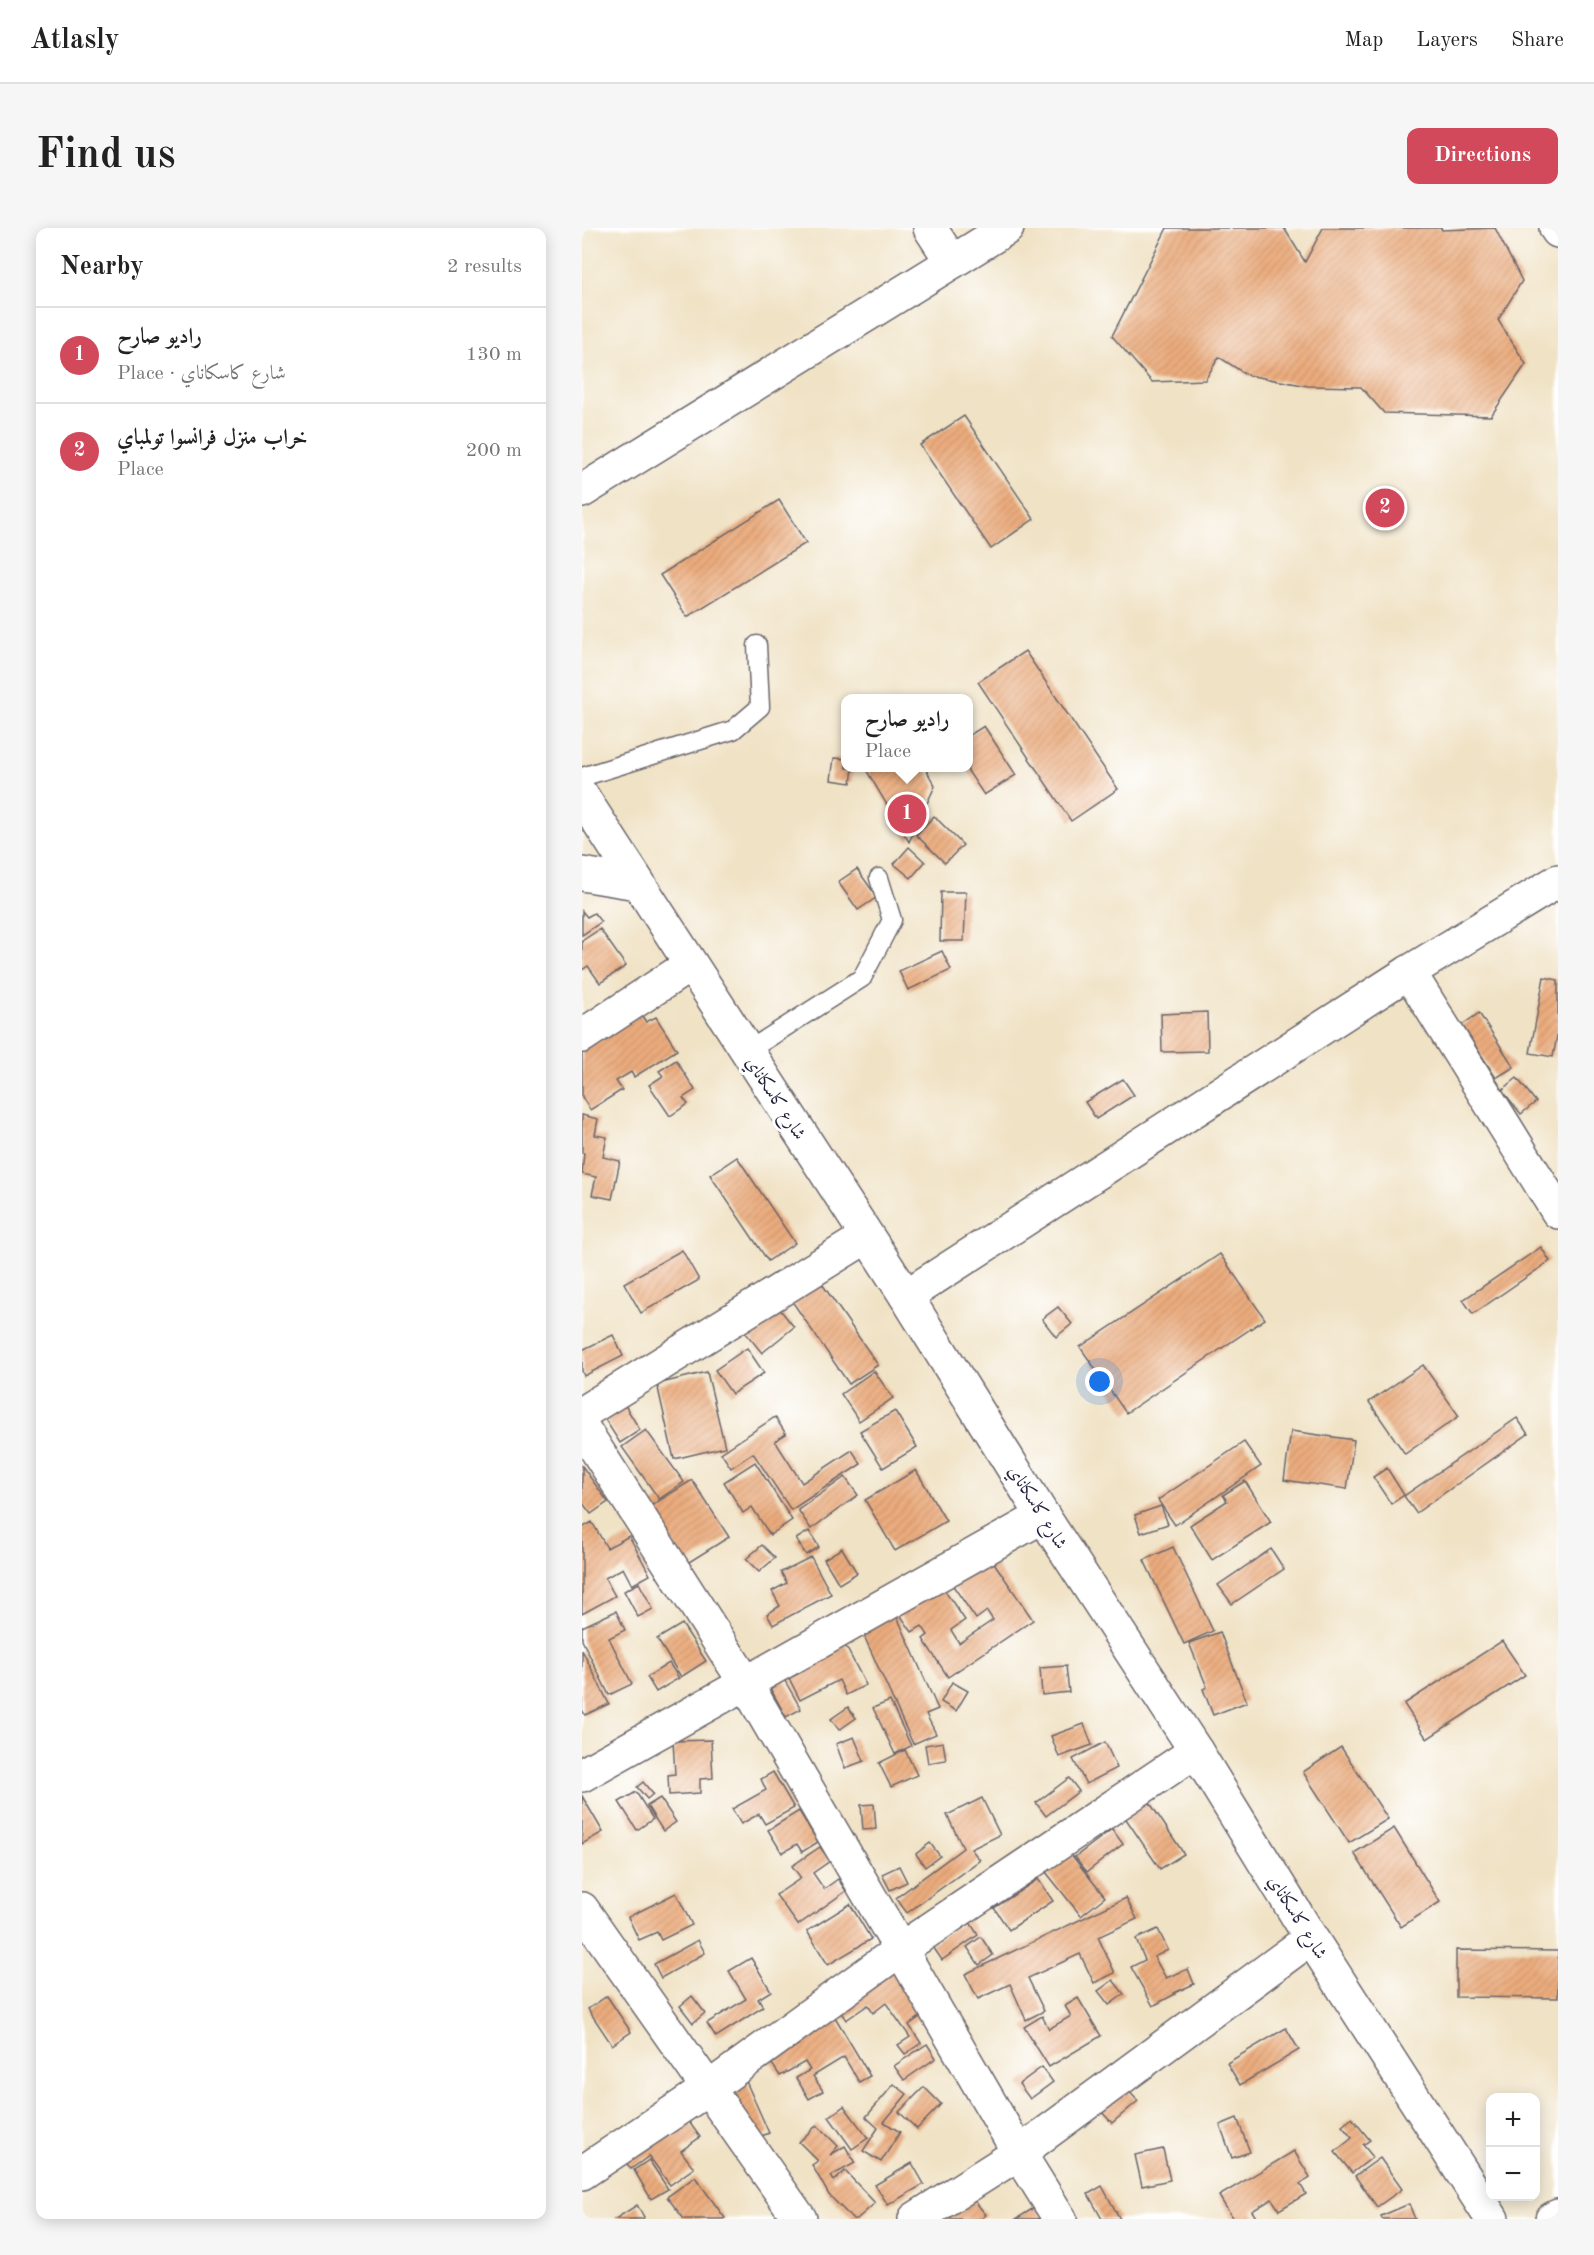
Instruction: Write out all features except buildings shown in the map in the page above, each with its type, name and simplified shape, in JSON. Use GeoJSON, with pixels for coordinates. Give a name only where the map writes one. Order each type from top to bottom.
{"type":"FeatureCollection","features":[{"type":"Feature","properties":{"kind":"street"},"geometry":{"type":"LineString","coordinates":[[930,228],[952,262]]}},
{"type":"Feature","properties":{"kind":"street"},"geometry":{"type":"LineString","coordinates":[[582,491],[1007,228]]}},
{"type":"Feature","properties":{"kind":"street","name":"شارع كاسكاناي"},"geometry":{"type":"LineString","coordinates":[[582,796],[636,883],[906,1296],[1043,1515],[1196,1751],[1311,1938],[1492,2219]]}},
{"type":"Feature","properties":{"kind":"street"},"geometry":{"type":"LineString","coordinates":[[582,874],[636,883]]}},
{"type":"Feature","properties":{"kind":"street"},"geometry":{"type":"LineString","coordinates":[[906,1296],[1409,972],[1558,881]]}},
{"type":"Feature","properties":{"kind":"street"},"geometry":{"type":"LineString","coordinates":[[582,1036],[690,965]]}},
{"type":"Feature","properties":{"kind":"street"},"geometry":{"type":"LineString","coordinates":[[1409,972],[1558,1212]]}},
{"type":"Feature","properties":{"kind":"street"},"geometry":{"type":"LineString","coordinates":[[582,1413],[866,1237]]}},
{"type":"Feature","properties":{"kind":"street"},"geometry":{"type":"LineString","coordinates":[[582,1427],[746,1682],[1018,2153],[1060,2219]]}},
{"type":"Feature","properties":{"kind":"street"},"geometry":{"type":"LineString","coordinates":[[582,1775],[1043,1515]]}},
{"type":"Feature","properties":{"kind":"street"},"geometry":{"type":"LineString","coordinates":[[582,2173],[709,2088],[901,1949],[1196,1751]]}},
{"type":"Feature","properties":{"kind":"street"},"geometry":{"type":"LineString","coordinates":[[582,1909],[800,2219]]}},
{"type":"Feature","properties":{"kind":"street"},"geometry":{"type":"LineString","coordinates":[[915,2219],[1018,2153],[1311,1938]]}},
{"type":"Feature","properties":{"kind":"street"},"geometry":{"type":"LineString","coordinates":[[1552,2219],[1558,2216]]}},
{"type":"Feature","properties":{"kind":"lane"},"geometry":{"type":"LineString","coordinates":[[582,777],[733,730],[760,707],[757,645]]}},
{"type":"Feature","properties":{"kind":"lane"},"geometry":{"type":"LineString","coordinates":[[746,1052],[862,978],[892,920],[879,878]]}},
{"type":"Feature","properties":{"kind":"place","name":"خراب منزل فرانسوا تولمباي"},"geometry":{"type":"Point","coordinates":[1385,508]}},
{"type":"Feature","properties":{"kind":"place","name":"راديو صارح"},"geometry":{"type":"Point","coordinates":[907,814]}}]}
